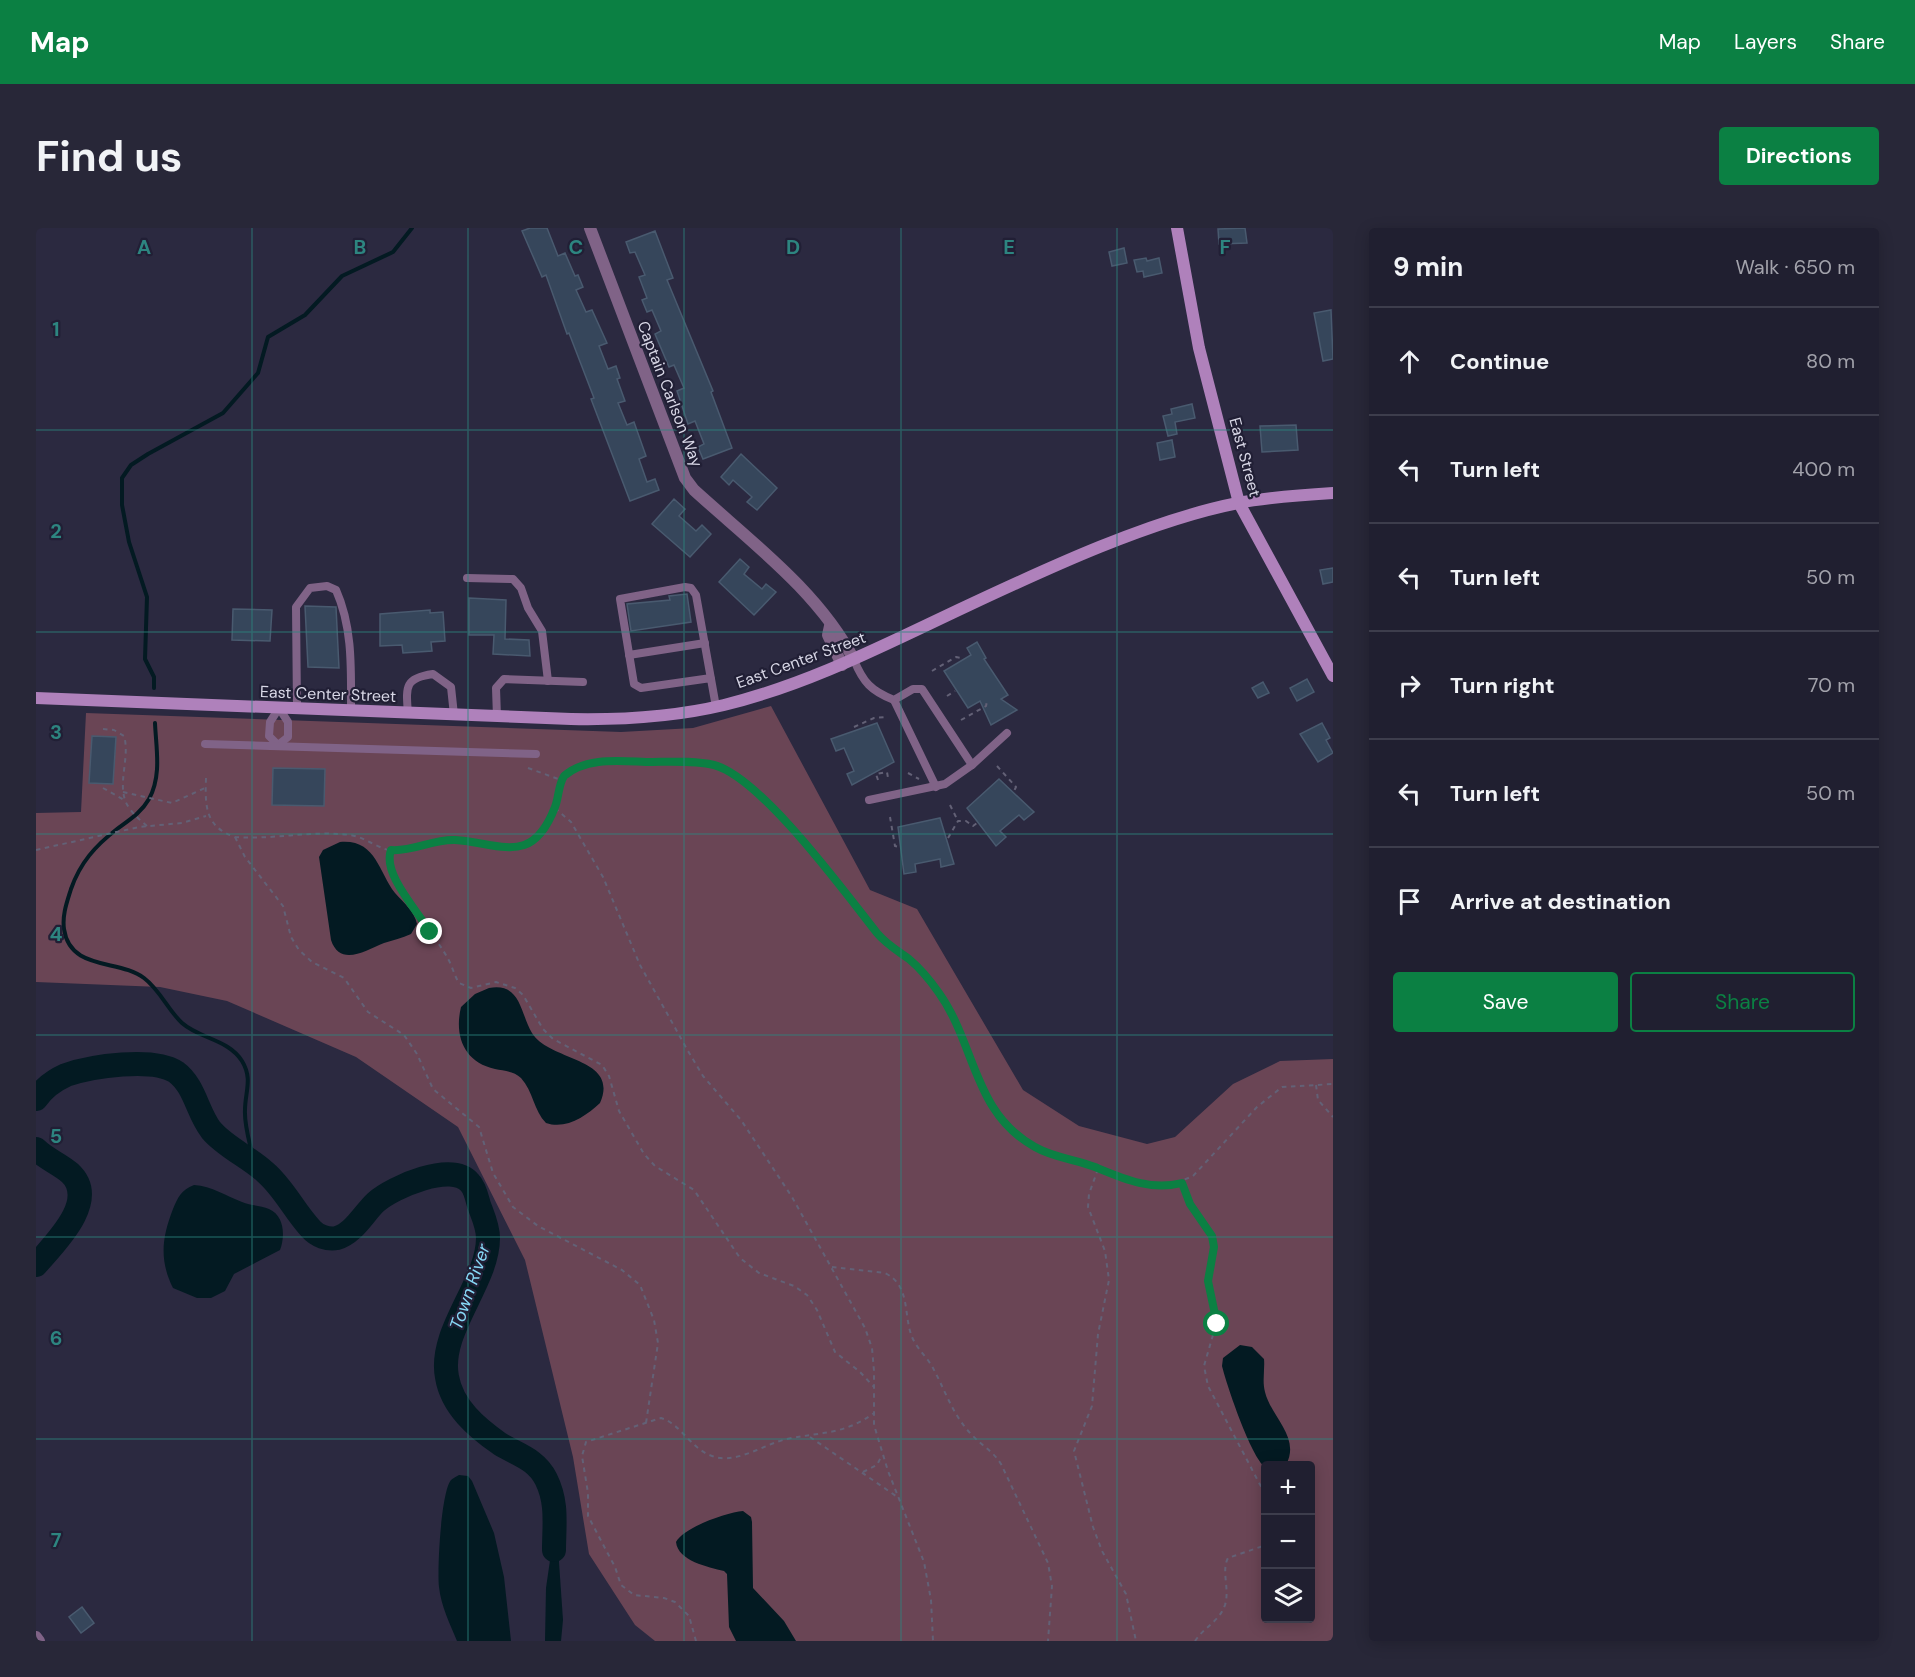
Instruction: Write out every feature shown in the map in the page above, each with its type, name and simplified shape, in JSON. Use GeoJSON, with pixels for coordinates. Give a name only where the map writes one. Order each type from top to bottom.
{"type":"FeatureCollection","features":[{"type":"Feature","properties":{"kind":"main road","name":"East Street"},"geometry":{"type":"LineString","coordinates":[[1177,228],[1199,348],[1239,503],[1333,676]]}},
{"type":"Feature","properties":{"kind":"main road","name":"East Center Street"},"geometry":{"type":"LineString","coordinates":[[36,698],[497,717],[643,718],[716,707],[789,685],[848,662],[1020,582],[1094,551],[1185,518],[1239,503],[1333,493]]}},
{"type":"Feature","properties":{"kind":"street","name":"Captain Carlson Way"},"geometry":{"type":"LineString","coordinates":[[590,228],[685,478],[694,490],[803,589],[830,626],[828,635],[848,662]]}},
{"type":"Feature","properties":{"kind":"street"},"geometry":{"type":"LineString","coordinates":[[36,1637],[39,1641]]}},
{"type":"Feature","properties":{"kind":"lane"},"geometry":{"type":"LineString","coordinates":[[466,578],[513,579],[521,588],[528,608],[542,631],[548,681]]}},
{"type":"Feature","properties":{"kind":"lane"},"geometry":{"type":"LineString","coordinates":[[297,709],[296,606],[310,588],[327,586],[336,590],[343,606],[351,648],[351,711]]}},
{"type":"Feature","properties":{"kind":"lane"},"geometry":{"type":"LineString","coordinates":[[711,678],[641,688],[634,684],[620,599],[685,587],[691,588],[696,595],[705,643],[716,707]]}},
{"type":"Feature","properties":{"kind":"lane"},"geometry":{"type":"LineString","coordinates":[[629,655],[705,643]]}},
{"type":"Feature","properties":{"kind":"lane"},"geometry":{"type":"LineString","coordinates":[[848,662],[866,685],[894,700],[936,787]]}},
{"type":"Feature","properties":{"kind":"lane"},"geometry":{"type":"LineString","coordinates":[[408,714],[406,692],[410,682],[418,676],[434,674],[451,687],[454,715]]}},
{"type":"Feature","properties":{"kind":"lane"},"geometry":{"type":"LineString","coordinates":[[497,717],[496,688],[504,679],[583,682]]}},
{"type":"Feature","properties":{"kind":"lane"},"geometry":{"type":"LineString","coordinates":[[894,700],[912,689],[922,689],[972,765]]}},
{"type":"Feature","properties":{"kind":"lane"},"geometry":{"type":"LineString","coordinates":[[279,708],[288,722],[288,736],[278,745],[269,736],[270,722],[279,708]]}},
{"type":"Feature","properties":{"kind":"lane"},"geometry":{"type":"LineString","coordinates":[[869,800],[936,787],[952,780],[1007,733]]}},
{"type":"Feature","properties":{"kind":"lane"},"geometry":{"type":"LineString","coordinates":[[205,744],[536,754]]}},
{"type":"Feature","properties":{"kind":"path"},"geometry":{"type":"LineString","coordinates":[[932,671],[956,657],[961,658]]}},
{"type":"Feature","properties":{"kind":"path"},"geometry":{"type":"LineString","coordinates":[[947,696],[955,691]]}},
{"type":"Feature","properties":{"kind":"path"},"geometry":{"type":"LineString","coordinates":[[961,720],[986,706],[987,701]]}},
{"type":"Feature","properties":{"kind":"path"},"geometry":{"type":"LineString","coordinates":[[854,727],[874,718],[885,717]]}},
{"type":"Feature","properties":{"kind":"path"},"geometry":{"type":"LineString","coordinates":[[103,729],[114,730],[124,736],[128,747],[123,792],[125,800],[130,810],[147,826]]}},
{"type":"Feature","properties":{"kind":"path"},"geometry":{"type":"LineString","coordinates":[[206,778],[207,815],[217,828],[235,837],[352,835],[391,850],[436,841],[456,840],[516,848],[530,843],[539,833],[555,808],[561,780],[567,773],[588,763],[624,761],[714,765],[744,781],[799,837],[869,920],[877,933],[920,969],[940,993],[958,1025],[988,1104],[1000,1121],[1034,1147],[1116,1176],[1157,1187],[1182,1183],[1193,1176],[1271,1094],[1290,1085],[1333,1084]]}},
{"type":"Feature","properties":{"kind":"path"},"geometry":{"type":"LineString","coordinates":[[997,766],[1016,787],[1014,791]]}},
{"type":"Feature","properties":{"kind":"path"},"geometry":{"type":"LineString","coordinates":[[528,768],[561,780]]}},
{"type":"Feature","properties":{"kind":"path"},"geometry":{"type":"LineString","coordinates":[[878,780],[876,774],[887,771],[888,778]]}},
{"type":"Feature","properties":{"kind":"path"},"geometry":{"type":"LineString","coordinates":[[908,773],[920,780]]}},
{"type":"Feature","properties":{"kind":"path"},"geometry":{"type":"LineString","coordinates":[[123,792],[167,803],[176,802],[205,787]]}},
{"type":"Feature","properties":{"kind":"path"},"geometry":{"type":"LineString","coordinates":[[103,788],[125,800]]}},
{"type":"Feature","properties":{"kind":"path"},"geometry":{"type":"LineString","coordinates":[[950,805],[958,821]]}},
{"type":"Feature","properties":{"kind":"path"},"geometry":{"type":"LineString","coordinates":[[555,808],[571,822],[603,877],[640,965],[703,1076],[741,1120],[792,1197],[857,1311],[872,1348],[874,1425],[898,1498],[924,1562],[931,1600],[933,1641]]}},
{"type":"Feature","properties":{"kind":"path"},"geometry":{"type":"LineString","coordinates":[[36,850],[139,827],[182,824],[207,815]]}},
{"type":"Feature","properties":{"kind":"path"},"geometry":{"type":"LineString","coordinates":[[890,817],[895,846],[899,846]]}},
{"type":"Feature","properties":{"kind":"path"},"geometry":{"type":"LineString","coordinates":[[958,821],[966,821],[973,826],[977,824]]}},
{"type":"Feature","properties":{"kind":"path"},"geometry":{"type":"LineString","coordinates":[[948,838],[958,821]]}},
{"type":"Feature","properties":{"kind":"path"},"geometry":{"type":"LineString","coordinates":[[235,837],[245,857],[283,906],[291,937],[299,950],[312,962],[344,978],[368,1011],[399,1030],[417,1054],[433,1089],[478,1127],[494,1173],[513,1207],[538,1226],[638,1281],[654,1320],[657,1354],[646,1423]]}},
{"type":"Feature","properties":{"kind":"path"},"geometry":{"type":"LineString","coordinates":[[391,850],[389,861],[394,878],[448,957],[459,983],[471,988],[496,982],[515,988],[523,994],[543,1029],[553,1039],[602,1065],[609,1076],[619,1111],[644,1154],[655,1166],[694,1190],[740,1258],[759,1274],[794,1286],[807,1294],[817,1310],[835,1352],[861,1372],[874,1388]]}},
{"type":"Feature","properties":{"kind":"path"},"geometry":{"type":"LineString","coordinates":[[1316,1085],[1318,1100],[1333,1117]]}},
{"type":"Feature","properties":{"kind":"path"},"geometry":{"type":"LineString","coordinates":[[1098,1169],[1089,1194],[1088,1207],[1105,1251],[1109,1280],[1098,1334],[1092,1406],[1074,1451],[1093,1527],[1102,1551],[1125,1594],[1136,1641]]}},
{"type":"Feature","properties":{"kind":"path"},"geometry":{"type":"LineString","coordinates":[[1182,1183],[1190,1204],[1208,1229],[1213,1243],[1208,1281],[1217,1321],[1204,1366],[1208,1386],[1261,1487]]}},
{"type":"Feature","properties":{"kind":"path"},"geometry":{"type":"LineString","coordinates":[[832,1267],[885,1273],[892,1276],[903,1290],[909,1330],[916,1345],[932,1366],[957,1415],[972,1435],[986,1444],[1001,1464],[1048,1563],[1052,1586],[1048,1641]]}},
{"type":"Feature","properties":{"kind":"path"},"geometry":{"type":"LineString","coordinates":[[696,1641],[689,1616],[675,1602],[664,1598],[634,1595],[624,1589],[588,1516],[588,1493],[582,1456],[586,1442],[661,1418],[666,1419],[700,1449],[721,1458],[749,1453],[789,1439],[847,1429],[874,1413]]}},
{"type":"Feature","properties":{"kind":"path"},"geometry":{"type":"LineString","coordinates":[[810,1437],[898,1498]]}},
{"type":"Feature","properties":{"kind":"path"},"geometry":{"type":"LineString","coordinates":[[861,1471],[872,1469],[882,1454]]}},
{"type":"Feature","properties":{"kind":"path"},"geometry":{"type":"LineString","coordinates":[[1195,1641],[1212,1626],[1224,1606],[1228,1584],[1225,1567],[1228,1558],[1261,1547]]}},
{"type":"Feature","properties":{"kind":"shaded area"},"geometry":{"type":"Polygon","coordinates":[[[771,706],[870,890],[917,909],[1023,1090],[1079,1126],[1147,1144],[1175,1137],[1233,1084],[1280,1061],[1333,1059],[1333,1641],[655,1641],[635,1625],[589,1554],[573,1457],[525,1260],[458,1127],[356,1057],[227,1001],[160,987],[36,982],[36,813],[81,812],[86,713],[621,732],[693,728],[771,706]]]}},
{"type":"Feature","properties":{"kind":"water"},"geometry":{"type":"Polygon","coordinates":[[[340,842],[352,842],[361,846],[375,858],[395,893],[414,915],[417,924],[411,934],[354,955],[340,953],[335,948],[331,940],[319,857],[323,850],[340,842]]]}},
{"type":"Feature","properties":{"kind":"water"},"geometry":{"type":"Polygon","coordinates":[[[500,987],[514,994],[532,1033],[541,1042],[592,1068],[600,1077],[604,1088],[600,1103],[575,1121],[561,1125],[546,1123],[521,1078],[512,1073],[484,1066],[469,1054],[459,1028],[461,1007],[475,994],[489,988],[500,987]]]}},
{"type":"Feature","properties":{"kind":"water"},"geometry":{"type":"Polygon","coordinates":[[[194,1185],[207,1187],[245,1203],[269,1209],[278,1217],[282,1227],[283,1239],[280,1250],[234,1274],[225,1291],[211,1298],[197,1298],[173,1288],[164,1258],[164,1239],[173,1209],[180,1194],[194,1185]]]}},
{"type":"Feature","properties":{"kind":"water"},"geometry":{"type":"Polygon","coordinates":[[[1240,1345],[1252,1347],[1264,1359],[1265,1392],[1288,1436],[1290,1455],[1288,1461],[1261,1461],[1261,1463],[1259,1461],[1229,1389],[1222,1366],[1223,1358],[1240,1345]]]}},
{"type":"Feature","properties":{"kind":"water"},"geometry":{"type":"Polygon","coordinates":[[[459,1475],[468,1476],[472,1481],[494,1533],[504,1577],[511,1641],[457,1641],[444,1608],[439,1578],[442,1515],[448,1487],[451,1480],[459,1475]]]}},
{"type":"Feature","properties":{"kind":"water"},"geometry":{"type":"Polygon","coordinates":[[[743,1511],[751,1517],[752,1522],[753,1588],[784,1621],[796,1641],[736,1641],[729,1627],[727,1574],[695,1562],[678,1549],[676,1542],[687,1531],[717,1518],[743,1511]]]}},
{"type":"Feature","properties":{"kind":"water"},"geometry":{"type":"Polygon","coordinates":[[[556,1519],[563,1620],[561,1641],[545,1641],[546,1588],[556,1519]]]}},
{"type":"Feature","properties":{"kind":"building"},"geometry":{"type":"Polygon","coordinates":[[[530,228],[547,228],[558,256],[565,253],[575,276],[578,275],[583,287],[576,290],[586,312],[592,310],[607,343],[599,346],[608,369],[616,366],[620,378],[617,379],[625,401],[618,403],[627,425],[634,422],[646,456],[639,459],[647,482],[655,479],[659,490],[630,501],[591,399],[594,398],[569,333],[567,334],[546,275],[542,277],[522,231],[530,228]]]}},
{"type":"Feature","properties":{"kind":"building"},"geometry":{"type":"Polygon","coordinates":[[[1245,228],[1247,243],[1219,244],[1218,229],[1245,228]]]}},
{"type":"Feature","properties":{"kind":"building"},"geometry":{"type":"Polygon","coordinates":[[[655,231],[673,278],[667,280],[713,391],[711,392],[732,448],[703,459],[698,447],[704,444],[695,421],[688,424],[677,391],[684,388],[674,365],[669,367],[655,334],[661,331],[652,310],[647,312],[642,300],[647,298],[639,277],[645,275],[635,252],[630,253],[626,242],[655,231]]]}},
{"type":"Feature","properties":{"kind":"building"},"geometry":{"type":"Polygon","coordinates":[[[1124,248],[1127,263],[1112,266],[1109,252],[1124,248]]]}},
{"type":"Feature","properties":{"kind":"building"},"geometry":{"type":"Polygon","coordinates":[[[1146,258],[1147,261],[1159,258],[1162,273],[1144,277],[1143,271],[1137,272],[1134,260],[1146,258]]]}},
{"type":"Feature","properties":{"kind":"building"},"geometry":{"type":"Polygon","coordinates":[[[1331,310],[1333,359],[1323,361],[1314,313],[1331,310]]]}},
{"type":"Feature","properties":{"kind":"building"},"geometry":{"type":"Polygon","coordinates":[[[1192,404],[1195,418],[1175,422],[1177,434],[1168,436],[1163,416],[1172,414],[1171,409],[1192,404]]]}},
{"type":"Feature","properties":{"kind":"building"},"geometry":{"type":"Polygon","coordinates":[[[1296,425],[1298,450],[1262,452],[1260,426],[1296,425]]]}},
{"type":"Feature","properties":{"kind":"building"},"geometry":{"type":"Polygon","coordinates":[[[1172,440],[1175,457],[1160,460],[1157,443],[1172,440]]]}},
{"type":"Feature","properties":{"kind":"building"},"geometry":{"type":"Polygon","coordinates":[[[741,454],[777,488],[757,510],[747,502],[752,497],[733,480],[729,485],[721,477],[741,454]]]}},
{"type":"Feature","properties":{"kind":"building"},"geometry":{"type":"Polygon","coordinates":[[[674,499],[685,509],[679,516],[696,531],[702,525],[711,534],[690,557],[652,524],[674,499]]]}},
{"type":"Feature","properties":{"kind":"building"},"geometry":{"type":"Polygon","coordinates":[[[740,559],[749,567],[744,574],[762,589],[766,584],[776,592],[754,615],[719,582],[740,559]]]}},
{"type":"Feature","properties":{"kind":"building"},"geometry":{"type":"Polygon","coordinates":[[[1333,568],[1333,582],[1323,584],[1320,570],[1333,568]]]}},
{"type":"Feature","properties":{"kind":"building"},"geometry":{"type":"Polygon","coordinates":[[[687,594],[691,622],[631,631],[627,604],[670,600],[669,596],[687,594]]]}},
{"type":"Feature","properties":{"kind":"building"},"geometry":{"type":"Polygon","coordinates":[[[469,598],[506,600],[505,639],[529,640],[530,656],[493,654],[494,635],[469,635],[469,598]]]}},
{"type":"Feature","properties":{"kind":"building"},"geometry":{"type":"Polygon","coordinates":[[[305,606],[336,607],[339,668],[308,667],[305,606]]]}},
{"type":"Feature","properties":{"kind":"building"},"geometry":{"type":"Polygon","coordinates":[[[233,609],[272,610],[270,641],[232,640],[233,609]]]}},
{"type":"Feature","properties":{"kind":"building"},"geometry":{"type":"Polygon","coordinates":[[[430,610],[430,613],[443,612],[445,641],[431,642],[432,651],[403,653],[402,645],[380,646],[380,614],[430,610]]]}},
{"type":"Feature","properties":{"kind":"building"},"geometry":{"type":"Polygon","coordinates":[[[977,642],[986,658],[984,659],[1008,695],[1001,699],[1017,710],[991,725],[980,701],[968,708],[944,671],[971,655],[967,648],[977,642]]]}},
{"type":"Feature","properties":{"kind":"building"},"geometry":{"type":"Polygon","coordinates":[[[1307,679],[1314,692],[1297,701],[1290,688],[1307,679]]]}},
{"type":"Feature","properties":{"kind":"building"},"geometry":{"type":"Polygon","coordinates":[[[1263,682],[1269,693],[1258,698],[1252,688],[1263,682]]]}},
{"type":"Feature","properties":{"kind":"building"},"geometry":{"type":"Polygon","coordinates":[[[877,723],[894,762],[852,785],[847,774],[854,771],[844,748],[836,751],[831,739],[877,723]]]}},
{"type":"Feature","properties":{"kind":"building"},"geometry":{"type":"Polygon","coordinates":[[[1322,723],[1330,738],[1326,740],[1333,753],[1318,762],[1300,734],[1322,723]]]}},
{"type":"Feature","properties":{"kind":"building"},"geometry":{"type":"Polygon","coordinates":[[[92,736],[116,737],[113,784],[89,783],[92,736]]]}},
{"type":"Feature","properties":{"kind":"building"},"geometry":{"type":"Polygon","coordinates":[[[273,768],[325,769],[324,806],[272,805],[273,768]]]}},
{"type":"Feature","properties":{"kind":"building"},"geometry":{"type":"Polygon","coordinates":[[[999,779],[1034,812],[1024,820],[1019,815],[1000,831],[1006,837],[996,846],[967,808],[999,779]]]}},
{"type":"Feature","properties":{"kind":"building"},"geometry":{"type":"Polygon","coordinates":[[[940,818],[954,864],[941,867],[940,859],[915,864],[916,872],[904,874],[898,827],[940,818]]]}},
{"type":"Feature","properties":{"kind":"building"},"geometry":{"type":"Polygon","coordinates":[[[82,1607],[94,1623],[81,1633],[69,1617],[82,1607]]]}},
{"type":"Feature","properties":{"kind":"waterway"},"geometry":{"type":"LineString","coordinates":[[154,688],[154,677],[145,659],[147,597],[129,542],[122,505],[122,478],[131,465],[148,454],[223,413],[258,373],[268,337],[305,315],[342,276],[393,252],[412,228]]}},
{"type":"Feature","properties":{"kind":"waterway"},"geometry":{"type":"LineString","coordinates":[[155,723],[157,771],[153,790],[139,812],[102,842],[84,863],[68,899],[64,914],[64,929],[68,942],[76,952],[85,958],[134,972],[144,978],[155,988],[182,1023],[229,1048],[242,1061],[247,1074],[245,1116],[254,1163]]}},
{"type":"Feature","properties":{"kind":"waterway","name":"Town River"},"geometry":{"type":"LineString","coordinates":[[36,1099],[54,1082],[77,1072],[122,1064],[166,1067],[176,1072],[188,1084],[211,1130],[223,1142],[265,1172],[278,1185],[311,1229],[326,1238],[337,1238],[349,1232],[376,1202],[408,1184],[437,1175],[461,1177],[470,1183],[475,1190],[487,1229],[486,1255],[450,1342],[446,1360],[447,1377],[454,1398],[474,1424],[500,1444],[532,1462],[542,1472],[550,1488],[554,1505],[554,1550]]}},
{"type":"Feature","properties":{"kind":"waterway","name":"Town River"},"geometry":{"type":"LineString","coordinates":[[36,1149],[70,1173],[78,1184],[80,1196],[71,1222],[36,1265]]}},
{"type":"Feature","properties":{"kind":"route"},"geometry":{"type":"LineString","coordinates":[[430,932],[394,878],[389,861],[391,850],[399,851],[436,841],[456,840],[505,848],[516,848],[530,843],[555,808],[561,780],[567,773],[588,763],[674,762],[721,767],[744,781],[799,837],[884,941],[920,969],[940,993],[958,1025],[988,1104],[1000,1121],[1044,1152],[1078,1161],[1139,1183],[1157,1187],[1182,1183],[1190,1204],[1212,1236],[1214,1247],[1208,1281],[1217,1324]]}}]}
